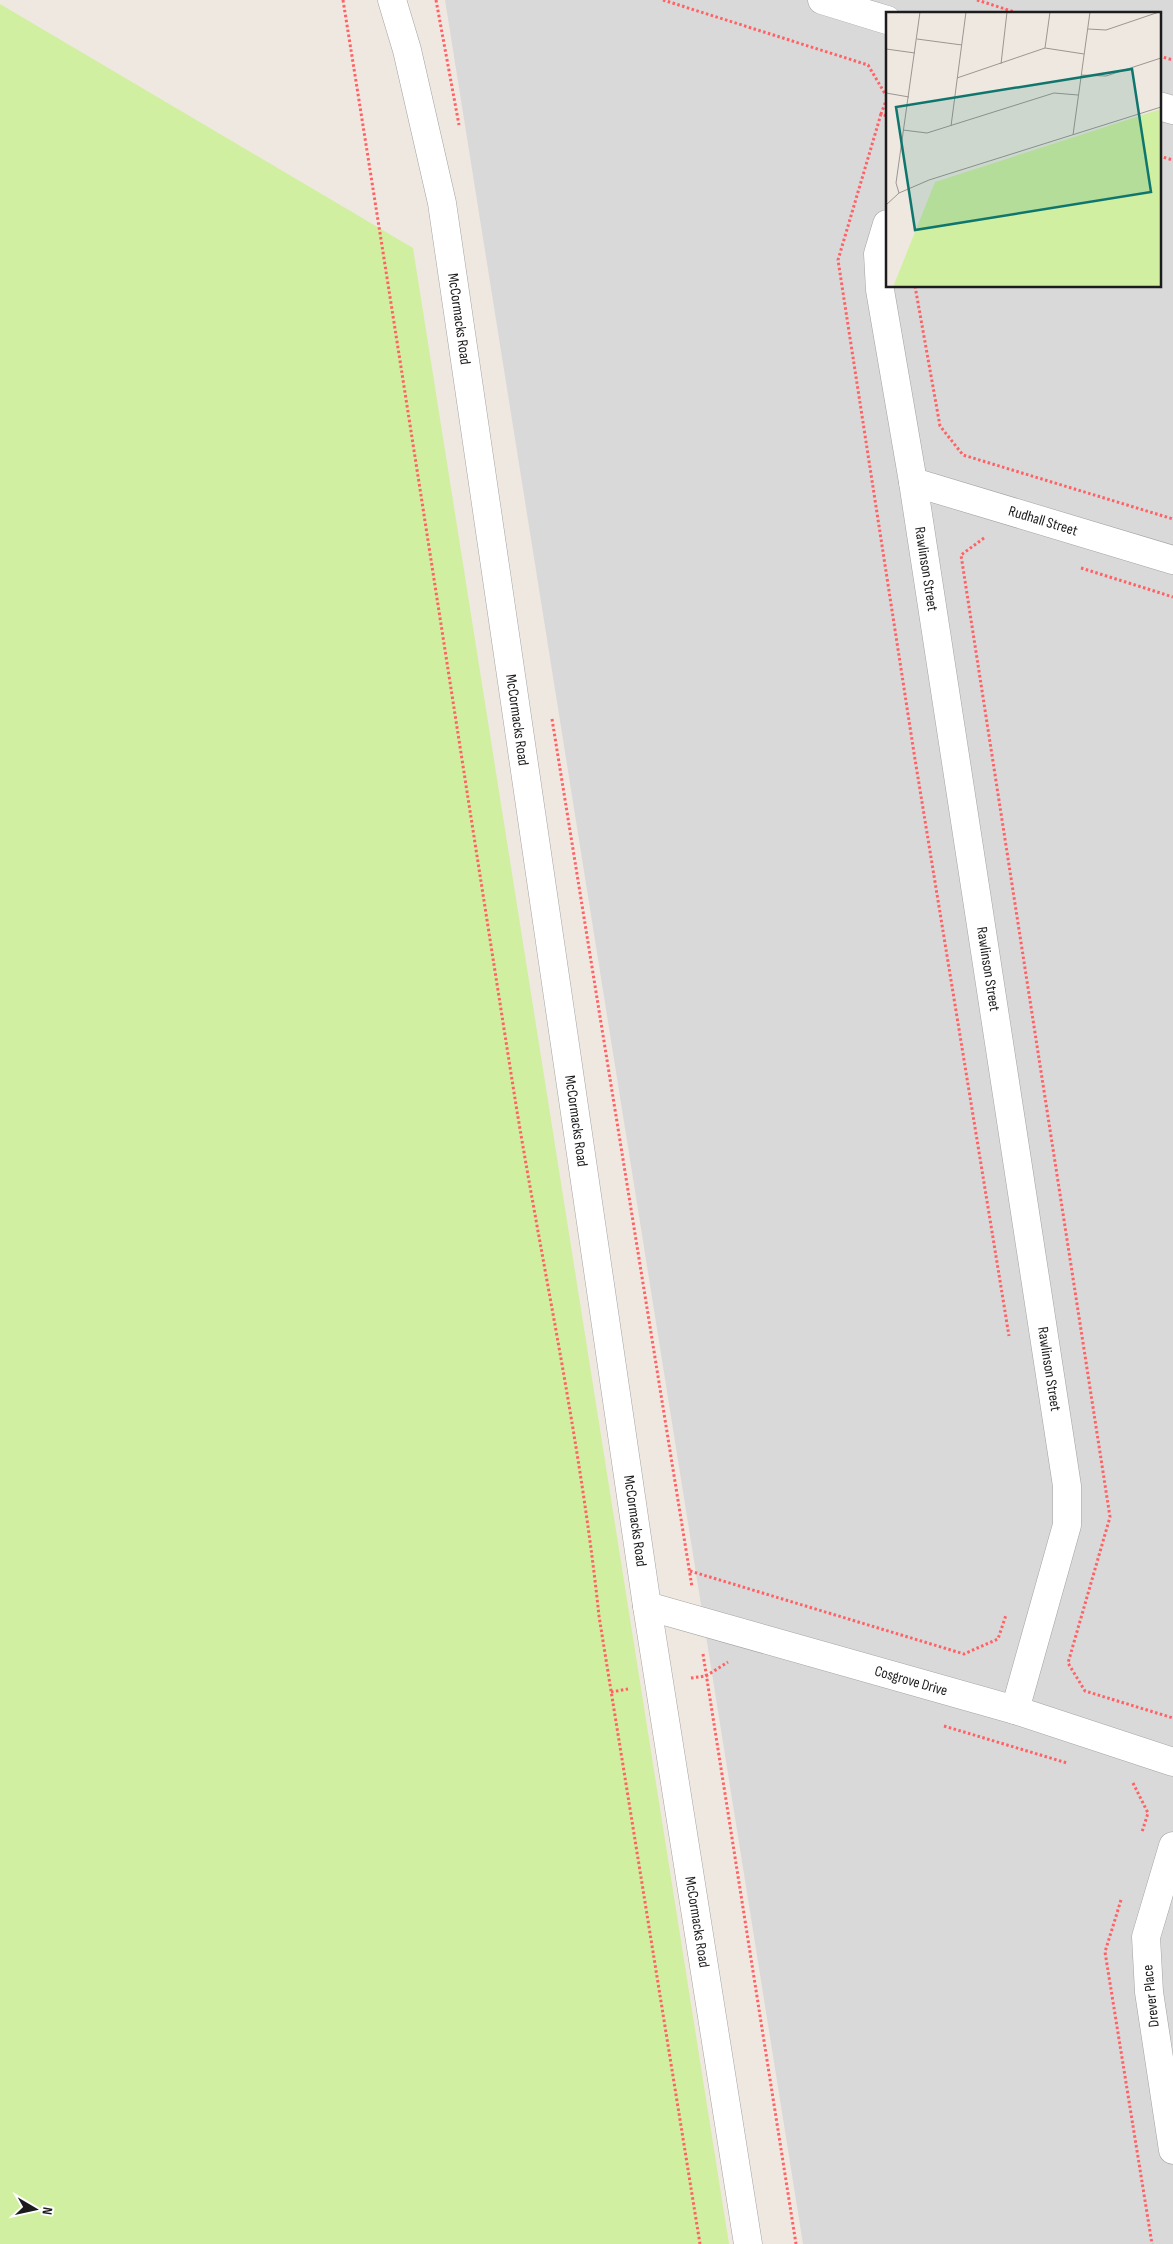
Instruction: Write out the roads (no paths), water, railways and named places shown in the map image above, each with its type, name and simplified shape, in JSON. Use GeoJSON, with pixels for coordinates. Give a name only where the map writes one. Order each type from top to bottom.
{"type":"FeatureCollection","features":[{"type":"Feature","properties":{"kind":"street","name":"McCormacks Road"},"geometry":{"type":"LineString","coordinates":[[392,0],[407,50],[442,202],[647,1606],[748,2244]]}},
{"type":"Feature","properties":{"kind":"street"},"geometry":{"type":"LineString","coordinates":[[822,0],[886,20]]}},
{"type":"Feature","properties":{"kind":"street"},"geometry":{"type":"LineString","coordinates":[[1160,106],[1173,110]]}},
{"type":"Feature","properties":{"kind":"street","name":"Rawlinson Street"},"geometry":{"type":"LineString","coordinates":[[886,227],[878,254],[880,290],[913,482],[1067,1486],[1068,1525],[1015,1710]]}},
{"type":"Feature","properties":{"kind":"street","name":"Rudhall Street"},"geometry":{"type":"LineString","coordinates":[[913,482],[1173,560]]}},
{"type":"Feature","properties":{"kind":"street","name":"Cosgrove Drive"},"geometry":{"type":"LineString","coordinates":[[647,1606],[1015,1710],[1173,1762]]}},
{"type":"Feature","properties":{"kind":"street","name":"Drever Place"},"geometry":{"type":"LineString","coordinates":[[1173,1846],[1146,1938],[1148,1992],[1173,2150]]}}]}
